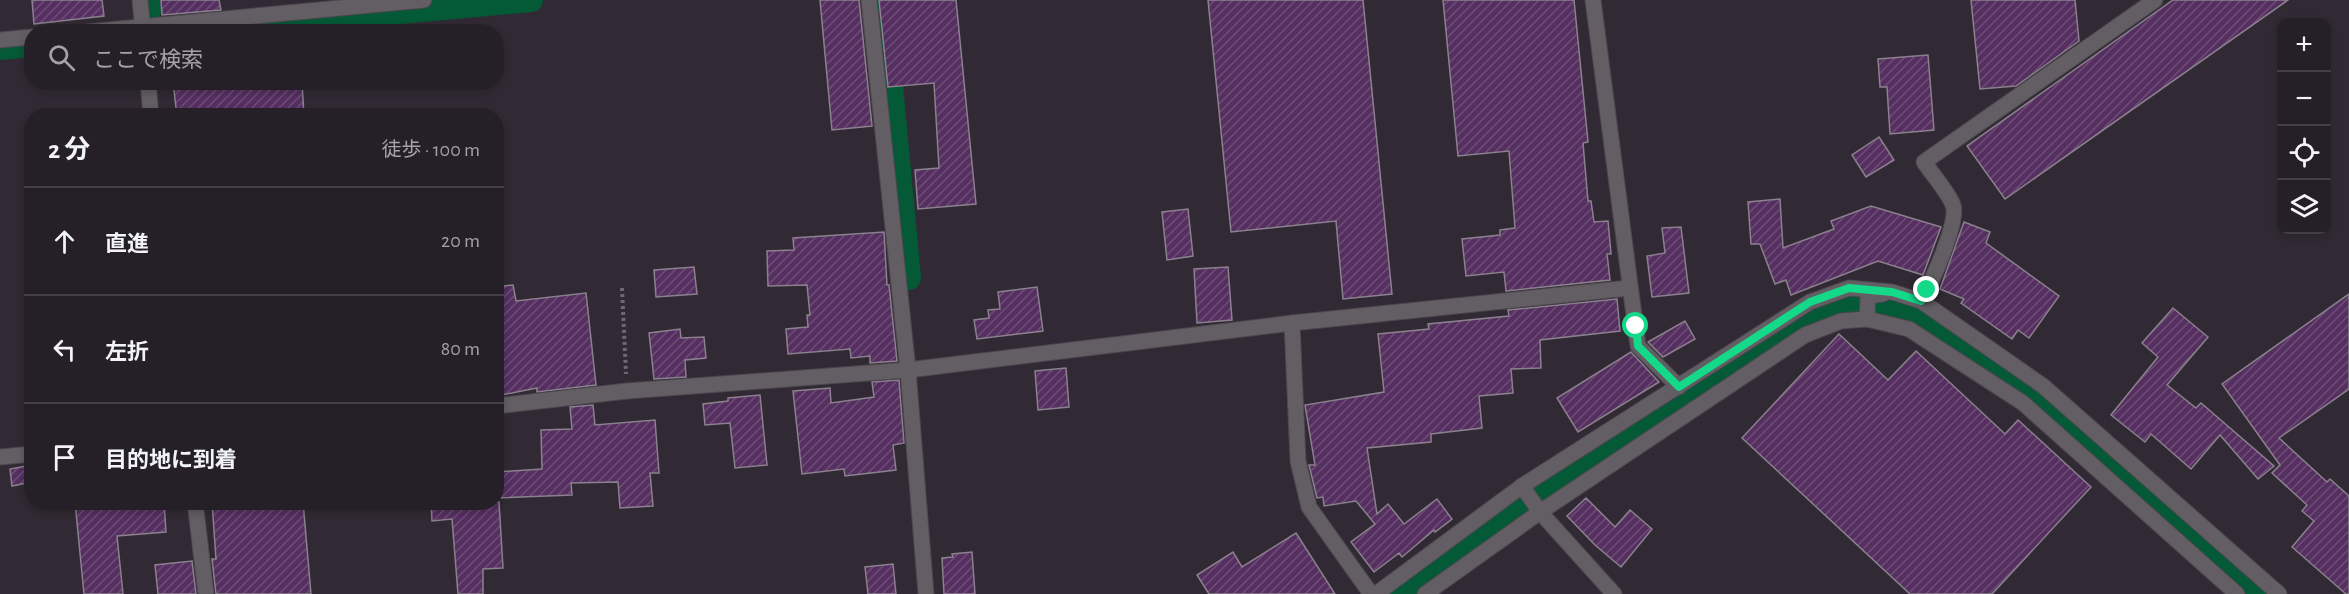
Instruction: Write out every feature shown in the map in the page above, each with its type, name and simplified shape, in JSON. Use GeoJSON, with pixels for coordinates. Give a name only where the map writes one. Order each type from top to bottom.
{"type":"FeatureCollection","features":[{"type":"Feature","properties":{"kind":"street"},"geometry":{"type":"LineString","coordinates":[[140,0],[142,24]]}},
{"type":"Feature","properties":{"kind":"street"},"geometry":{"type":"LineString","coordinates":[[191,24],[424,0]]}},
{"type":"Feature","properties":{"kind":"street"},"geometry":{"type":"LineString","coordinates":[[869,0],[908,370],[926,594]]}},
{"type":"Feature","properties":{"kind":"street"},"geometry":{"type":"LineString","coordinates":[[1593,0],[1638,346],[1679,387]]}},
{"type":"Feature","properties":{"kind":"street"},"geometry":{"type":"LineString","coordinates":[[1921,301],[1954,222],[1953,205],[1924,162],[2155,0]]}},
{"type":"Feature","properties":{"kind":"street"},"geometry":{"type":"LineString","coordinates":[[0,40],[24,38]]}},
{"type":"Feature","properties":{"kind":"street"},"geometry":{"type":"LineString","coordinates":[[149,90],[150,108]]}},
{"type":"Feature","properties":{"kind":"street"},"geometry":{"type":"LineString","coordinates":[[504,405],[627,391],[908,370],[1292,323],[1629,288]]}},
{"type":"Feature","properties":{"kind":"street"},"geometry":{"type":"LineString","coordinates":[[1376,594],[1522,486],[1810,302],[1849,288],[1892,292],[1921,301],[2043,386],[2279,594]]}},
{"type":"Feature","properties":{"kind":"street"},"geometry":{"type":"LineString","coordinates":[[1867,316],[1868,296],[1892,292]]}},
{"type":"Feature","properties":{"kind":"street"},"geometry":{"type":"LineString","coordinates":[[1425,594],[1540,512],[1805,334],[1841,321],[1867,316],[1908,329],[2023,403],[2237,594]]}},
{"type":"Feature","properties":{"kind":"street"},"geometry":{"type":"LineString","coordinates":[[1292,323],[1298,461],[1309,507],[1371,594]]}},
{"type":"Feature","properties":{"kind":"street"},"geometry":{"type":"LineString","coordinates":[[0,457],[24,455]]}},
{"type":"Feature","properties":{"kind":"street"},"geometry":{"type":"LineString","coordinates":[[1522,486],[1540,512],[1614,594]]}},
{"type":"Feature","properties":{"kind":"street"},"geometry":{"type":"LineString","coordinates":[[196,510],[206,594]]}},
{"type":"Feature","properties":{"kind":"path"},"geometry":{"type":"LineString","coordinates":[[622,288],[627,391]]}},
{"type":"Feature","properties":{"kind":"building"},"geometry":{"type":"Polygon","coordinates":[[[32,0],[102,0],[104,16],[34,24],[32,0]]]}},
{"type":"Feature","properties":{"kind":"building"},"geometry":{"type":"Polygon","coordinates":[[[161,0],[219,0],[221,10],[162,15],[161,0]]]}},
{"type":"Feature","properties":{"kind":"building"},"geometry":{"type":"Polygon","coordinates":[[[820,0],[859,0],[872,126],[832,130],[820,0]]]}},
{"type":"Feature","properties":{"kind":"building"},"geometry":{"type":"Polygon","coordinates":[[[879,0],[956,0],[976,204],[918,209],[915,170],[939,168],[934,83],[888,87],[879,0]]]}},
{"type":"Feature","properties":{"kind":"building"},"geometry":{"type":"Polygon","coordinates":[[[1208,0],[1363,0],[1392,294],[1343,299],[1336,221],[1231,232],[1208,0]]]}},
{"type":"Feature","properties":{"kind":"building"},"geometry":{"type":"Polygon","coordinates":[[[1443,0],[1574,0],[1588,142],[1583,143],[1588,201],[1591,201],[1594,222],[1608,221],[1611,254],[1607,254],[1610,280],[1506,291],[1504,272],[1466,276],[1462,239],[1500,235],[1500,230],[1515,228],[1509,151],[1458,156],[1443,0]]]}},
{"type":"Feature","properties":{"kind":"building"},"geometry":{"type":"Polygon","coordinates":[[[1971,0],[2075,0],[2079,41],[2016,86],[1980,89],[1971,0]]]}},
{"type":"Feature","properties":{"kind":"building"},"geometry":{"type":"Polygon","coordinates":[[[2173,0],[2288,0],[2005,199],[1967,146],[2173,0]]]}},
{"type":"Feature","properties":{"kind":"building"},"geometry":{"type":"Polygon","coordinates":[[[1928,55],[1934,130],[1890,134],[1887,87],[1880,87],[1878,59],[1928,55]]]}},
{"type":"Feature","properties":{"kind":"building"},"geometry":{"type":"Polygon","coordinates":[[[174,90],[302,90],[304,108],[176,108],[174,90]]]}},
{"type":"Feature","properties":{"kind":"building"},"geometry":{"type":"Polygon","coordinates":[[[1879,137],[1894,160],[1866,177],[1852,155],[1879,137]]]}},
{"type":"Feature","properties":{"kind":"building"},"geometry":{"type":"Polygon","coordinates":[[[1780,199],[1783,248],[1834,229],[1831,221],[1871,206],[1941,227],[1923,275],[1878,261],[1791,295],[1786,280],[1775,284],[1760,244],[1751,244],[1748,202],[1780,199]]]}},
{"type":"Feature","properties":{"kind":"building"},"geometry":{"type":"Polygon","coordinates":[[[1188,209],[1193,256],[1167,260],[1162,212],[1188,209]]]}},
{"type":"Feature","properties":{"kind":"building"},"geometry":{"type":"Polygon","coordinates":[[[1964,222],[1990,232],[1986,243],[2059,296],[2029,338],[2018,330],[2012,339],[1961,303],[1964,299],[1940,289],[1964,222]]]}},
{"type":"Feature","properties":{"kind":"building"},"geometry":{"type":"Polygon","coordinates":[[[1681,227],[1689,293],[1652,297],[1647,256],[1665,253],[1662,228],[1681,227]]]}},
{"type":"Feature","properties":{"kind":"building"},"geometry":{"type":"Polygon","coordinates":[[[884,232],[887,285],[889,285],[897,361],[870,363],[870,356],[851,358],[850,349],[788,354],[786,329],[808,327],[807,315],[810,315],[807,285],[768,286],[767,251],[794,250],[793,238],[884,232]]]}},
{"type":"Feature","properties":{"kind":"building"},"geometry":{"type":"Polygon","coordinates":[[[694,267],[697,294],[656,297],[654,270],[694,267]]]}},
{"type":"Feature","properties":{"kind":"building"},"geometry":{"type":"Polygon","coordinates":[[[1228,267],[1232,320],[1197,323],[1194,269],[1228,267]]]}},
{"type":"Feature","properties":{"kind":"building"},"geometry":{"type":"Polygon","coordinates":[[[513,285],[516,301],[586,293],[596,385],[537,392],[537,388],[504,394],[504,286],[513,285]]]}},
{"type":"Feature","properties":{"kind":"building"},"geometry":{"type":"Polygon","coordinates":[[[1037,287],[1043,331],[977,339],[974,320],[989,318],[988,310],[1000,309],[998,292],[1037,287]]]}},
{"type":"Feature","properties":{"kind":"building"},"geometry":{"type":"Polygon","coordinates":[[[2349,294],[2349,389],[2279,438],[2327,482],[2330,479],[2349,496],[2349,594],[2346,594],[2292,547],[2314,521],[2302,511],[2307,505],[2272,473],[2280,465],[2222,384],[2349,294]]]}},
{"type":"Feature","properties":{"kind":"building"},"geometry":{"type":"Polygon","coordinates":[[[1617,299],[1620,331],[1540,340],[1541,368],[1511,369],[1513,393],[1479,396],[1482,428],[1431,434],[1431,442],[1367,448],[1377,514],[1388,504],[1404,524],[1437,499],[1452,519],[1435,532],[1434,530],[1402,557],[1399,553],[1374,572],[1351,542],[1375,524],[1356,501],[1324,506],[1323,497],[1317,498],[1309,465],[1315,465],[1305,405],[1384,392],[1378,334],[1429,329],[1428,324],[1509,316],[1508,310],[1617,299]]]}},
{"type":"Feature","properties":{"kind":"building"},"geometry":{"type":"Polygon","coordinates":[[[2173,308],[2208,337],[2167,385],[2196,408],[2201,403],[2274,466],[2258,479],[2220,435],[2191,469],[2151,434],[2145,442],[2111,415],[2158,357],[2142,343],[2173,308]]]}},
{"type":"Feature","properties":{"kind":"building"},"geometry":{"type":"Polygon","coordinates":[[[1685,321],[1695,339],[1663,357],[1648,342],[1685,321]]]}},
{"type":"Feature","properties":{"kind":"building"},"geometry":{"type":"Polygon","coordinates":[[[680,329],[681,338],[704,337],[706,358],[685,360],[686,377],[654,379],[649,333],[680,329]]]}},
{"type":"Feature","properties":{"kind":"building"},"geometry":{"type":"Polygon","coordinates":[[[1839,334],[1888,380],[1916,351],[2005,434],[2018,420],[2091,487],[1992,594],[1910,594],[1742,438],[1839,334]]]}},
{"type":"Feature","properties":{"kind":"building"},"geometry":{"type":"Polygon","coordinates":[[[1631,352],[1659,382],[1578,432],[1557,398],[1631,352]]]}},
{"type":"Feature","properties":{"kind":"building"},"geometry":{"type":"Polygon","coordinates":[[[1066,368],[1069,407],[1038,410],[1035,371],[1066,368]]]}},
{"type":"Feature","properties":{"kind":"building"},"geometry":{"type":"Polygon","coordinates":[[[899,380],[904,443],[893,445],[896,470],[845,476],[844,469],[802,474],[793,391],[830,388],[831,403],[874,397],[872,382],[899,380]]]}},
{"type":"Feature","properties":{"kind":"building"},"geometry":{"type":"Polygon","coordinates":[[[760,395],[767,465],[735,468],[730,423],[705,425],[703,404],[728,401],[728,398],[760,395]]]}},
{"type":"Feature","properties":{"kind":"building"},"geometry":{"type":"Polygon","coordinates":[[[593,405],[595,425],[655,420],[659,473],[650,473],[653,506],[620,508],[618,482],[571,483],[572,495],[504,498],[504,471],[542,469],[541,430],[572,429],[570,407],[593,405]]]}},
{"type":"Feature","properties":{"kind":"building"},"geometry":{"type":"Polygon","coordinates":[[[24,466],[24,484],[12,486],[10,469],[24,466]]]}},
{"type":"Feature","properties":{"kind":"building"},"geometry":{"type":"Polygon","coordinates":[[[1586,498],[1615,527],[1630,510],[1652,529],[1621,567],[1595,545],[1567,516],[1586,498]]]}},
{"type":"Feature","properties":{"kind":"building"},"geometry":{"type":"Polygon","coordinates":[[[76,510],[165,510],[166,532],[117,536],[123,594],[84,594],[76,510]]]}},
{"type":"Feature","properties":{"kind":"building"},"geometry":{"type":"Polygon","coordinates":[[[213,510],[304,510],[311,594],[216,594],[212,559],[216,559],[213,510]]]}},
{"type":"Feature","properties":{"kind":"building"},"geometry":{"type":"Polygon","coordinates":[[[431,510],[499,510],[503,568],[483,569],[483,594],[458,594],[452,519],[432,521],[431,510]]]}},
{"type":"Feature","properties":{"kind":"building"},"geometry":{"type":"Polygon","coordinates":[[[1296,533],[1335,594],[1209,594],[1197,575],[1233,552],[1242,567],[1296,533]]]}},
{"type":"Feature","properties":{"kind":"building"},"geometry":{"type":"Polygon","coordinates":[[[972,552],[975,594],[944,594],[942,558],[953,557],[952,554],[972,552]]]}},
{"type":"Feature","properties":{"kind":"building"},"geometry":{"type":"Polygon","coordinates":[[[192,561],[196,594],[158,594],[155,565],[192,561]]]}},
{"type":"Feature","properties":{"kind":"building"},"geometry":{"type":"Polygon","coordinates":[[[893,564],[896,594],[868,594],[865,567],[893,564]]]}},
{"type":"Feature","properties":{"kind":"waterway"},"geometry":{"type":"LineString","coordinates":[[148,0],[149,11]]}},
{"type":"Feature","properties":{"kind":"waterway"},"geometry":{"type":"LineString","coordinates":[[270,24],[531,0]]}},
{"type":"Feature","properties":{"kind":"waterway"},"geometry":{"type":"LineString","coordinates":[[883,0],[909,278]]}},
{"type":"Feature","properties":{"kind":"waterway"},"geometry":{"type":"LineString","coordinates":[[0,48],[24,46]]}},
{"type":"Feature","properties":{"kind":"waterway"},"geometry":{"type":"LineString","coordinates":[[1396,594],[1798,319],[1830,306],[1885,304],[1909,312],[2038,393],[2264,594]]}},
{"type":"Feature","properties":{"kind":"route"},"geometry":{"type":"LineString","coordinates":[[1636,326],[1638,346],[1679,387],[1810,302],[1849,288],[1892,292],[1921,301],[1927,290]]}}]}
